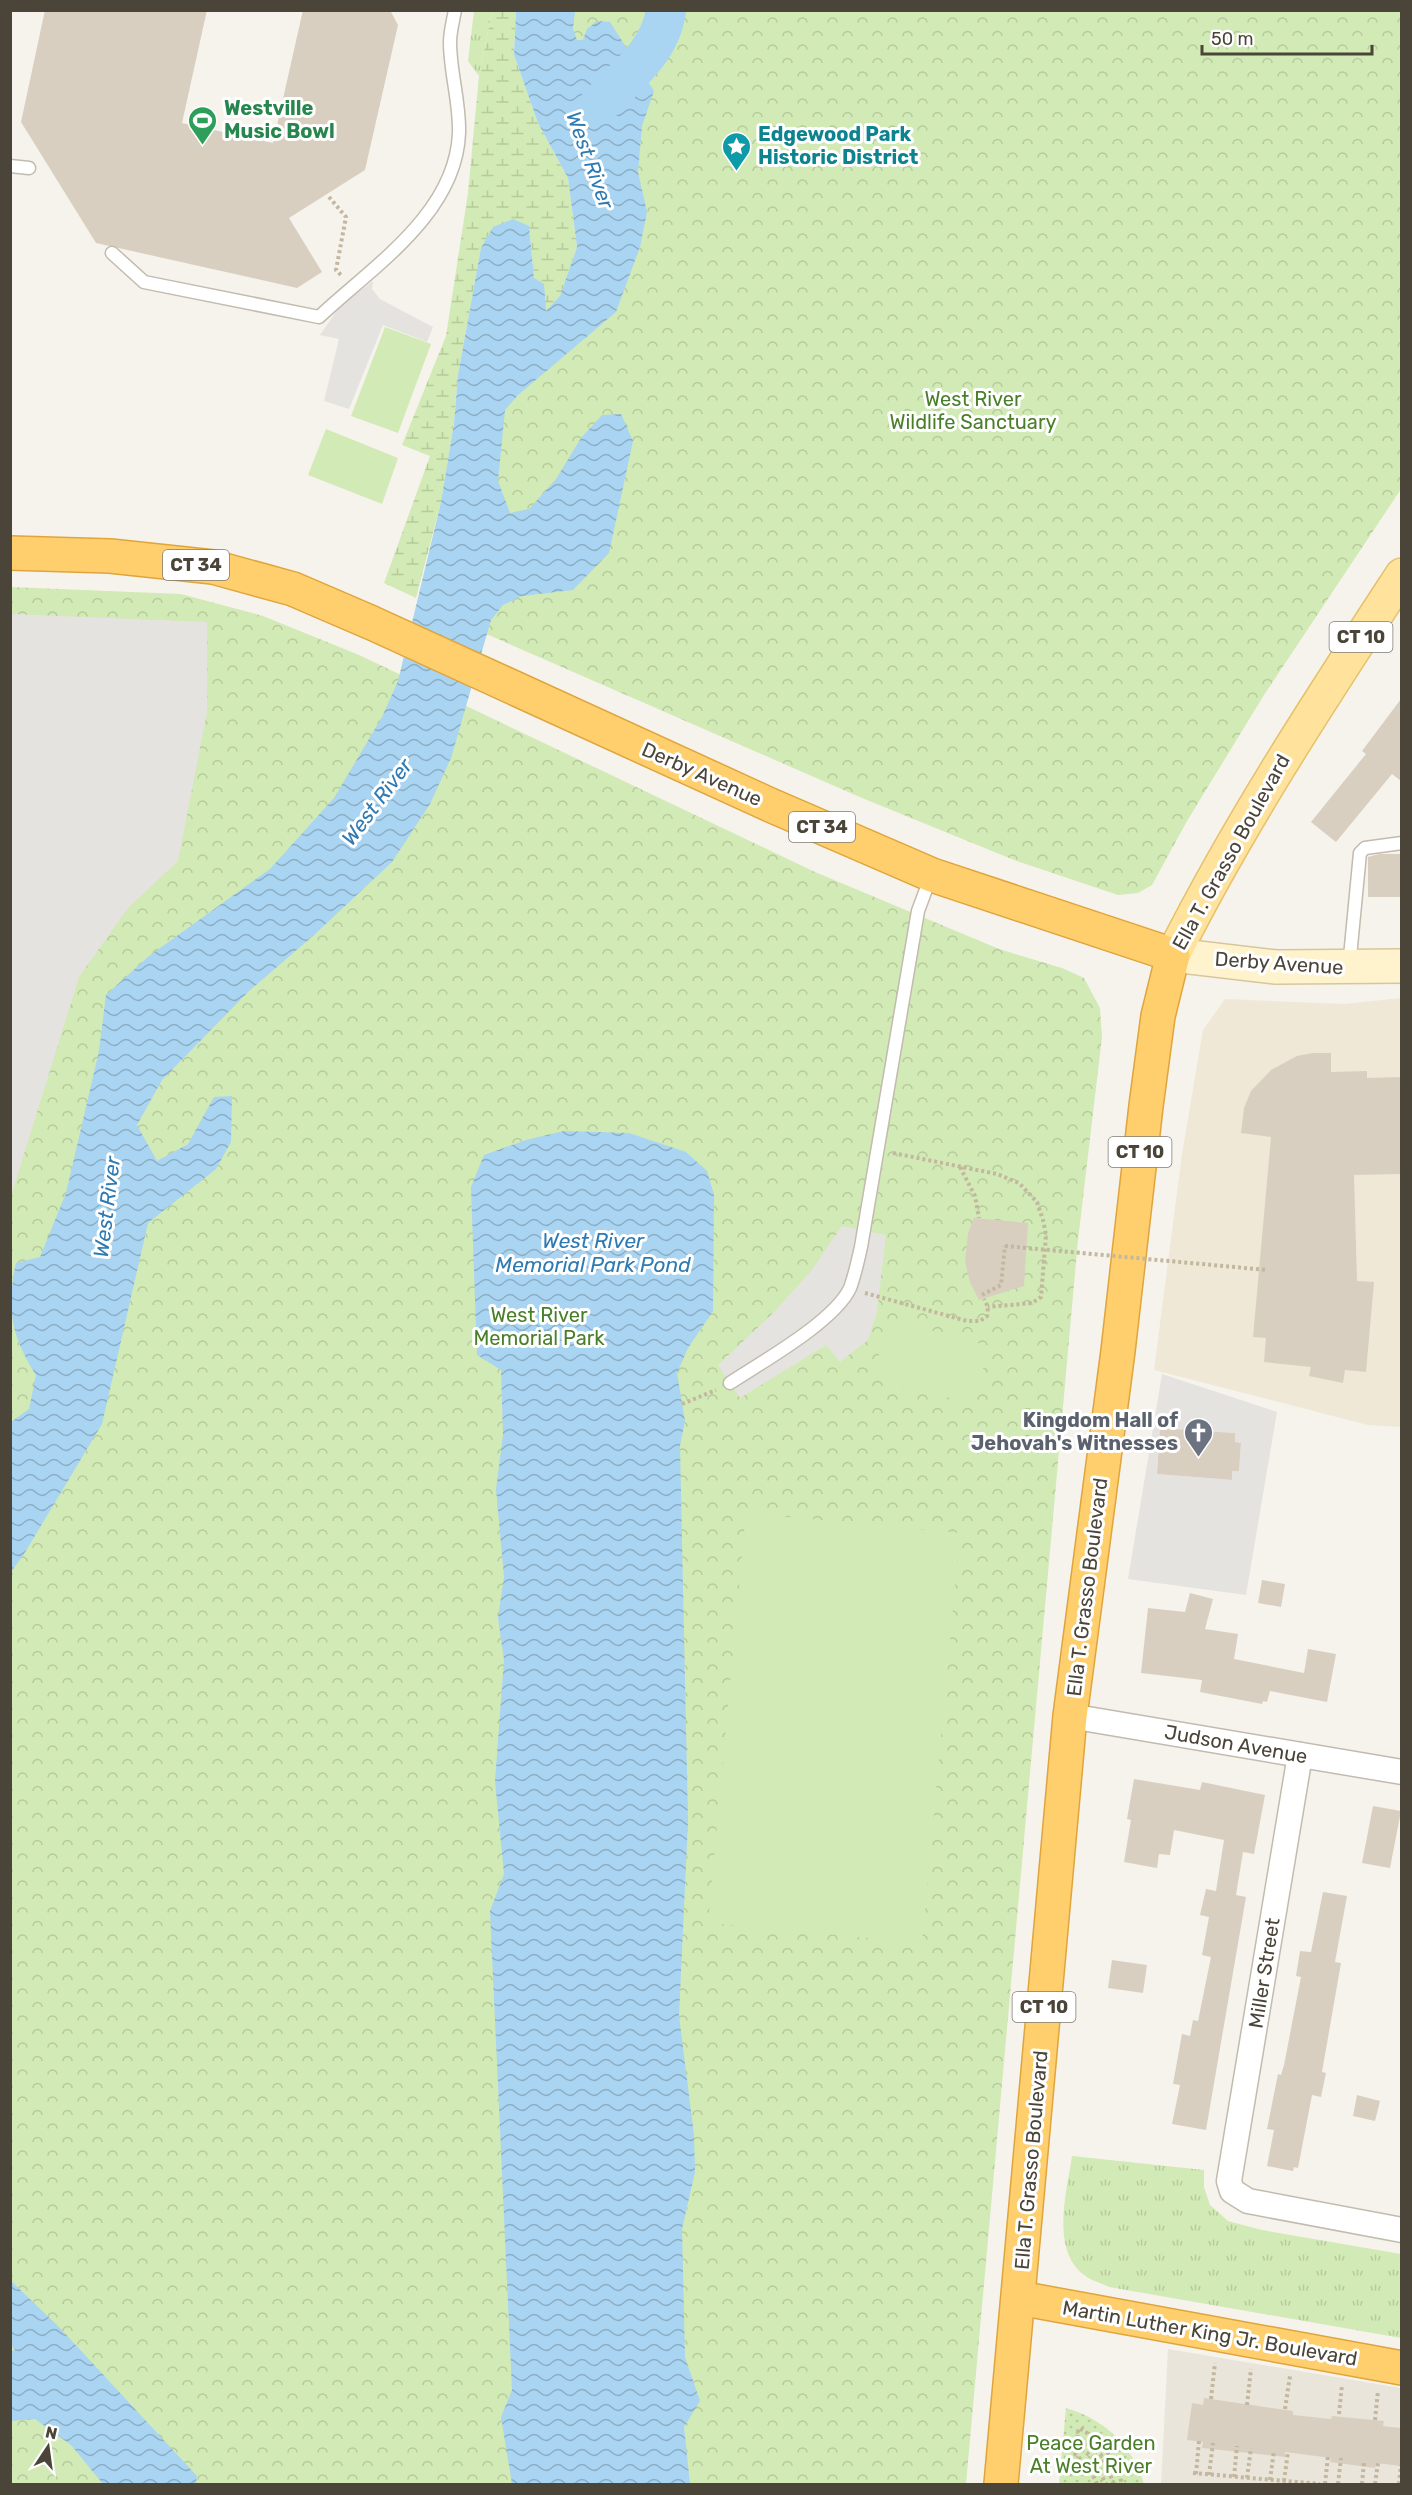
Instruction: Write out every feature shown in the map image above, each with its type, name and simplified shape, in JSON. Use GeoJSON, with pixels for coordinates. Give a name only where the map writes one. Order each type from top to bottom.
{"type":"FeatureCollection","features":[{"type":"Feature","properties":{"kind":"highway","name":"Derby Avenue"},"geometry":{"type":"LineString","coordinates":[[10,553],[110,556],[213,567],[293,589],[768,804],[932,874],[1173,955]]}},
{"type":"Feature","properties":{"kind":"highway","name":"Ella T. Grasso Boulevard"},"geometry":{"type":"LineString","coordinates":[[1001,2484],[1070,1716],[1118,1351],[1144,1118],[1158,1016],[1173,955]]}},
{"type":"Feature","properties":{"kind":"highway","name":"Martin Luther King Jr. Boulevard"},"geometry":{"type":"LineString","coordinates":[[1019,2298],[1401,2368]]}},
{"type":"Feature","properties":{"kind":"main road","name":"Ella T. Grasso Boulevard"},"geometry":{"type":"LineString","coordinates":[[1173,955],[1200,901],[1297,735],[1401,575]]}},
{"type":"Feature","properties":{"kind":"main road","name":"Derby Avenue"},"geometry":{"type":"LineString","coordinates":[[1173,955],[1276,967],[1401,966]]}},
{"type":"Feature","properties":{"kind":"street","name":"Judson Avenue"},"geometry":{"type":"LineString","coordinates":[[1070,1716],[1401,1772]]}},
{"type":"Feature","properties":{"kind":"street","name":"Miller Street"},"geometry":{"type":"LineString","coordinates":[[1300,1755],[1229,2181],[1232,2191],[1248,2201],[1401,2230]]}},
{"type":"Feature","properties":{"kind":"lane"},"geometry":{"type":"LineString","coordinates":[[112,253],[144,282],[319,317],[406,239],[430,213],[448,181],[459,136],[459,106],[450,42],[455,10]]}},
{"type":"Feature","properties":{"kind":"lane"},"geometry":{"type":"LineString","coordinates":[[10,165],[29,168]]}},
{"type":"Feature","properties":{"kind":"lane"},"geometry":{"type":"LineString","coordinates":[[1348,968],[1360,854],[1365,848],[1401,843]]}},
{"type":"Feature","properties":{"kind":"lane"},"geometry":{"type":"LineString","coordinates":[[730,1383],[812,1328],[839,1304],[850,1288],[861,1247],[918,911],[932,874]]}},
{"type":"Feature","properties":{"kind":"path"},"geometry":{"type":"LineString","coordinates":[[329,197],[346,217],[336,270],[351,287]]}},
{"type":"Feature","properties":{"kind":"path"},"geometry":{"type":"LineString","coordinates":[[877,1150],[997,1174],[1019,1183],[1037,1202],[1046,1235],[1041,1297],[1032,1303],[988,1307]]}},
{"type":"Feature","properties":{"kind":"path"},"geometry":{"type":"LineString","coordinates":[[959,1167],[975,1197],[979,1218]]}},
{"type":"Feature","properties":{"kind":"path"},"geometry":{"type":"LineString","coordinates":[[850,1288],[967,1321],[980,1321],[987,1316],[988,1307],[983,1297],[1001,1285],[1005,1246],[1267,1270]]}},
{"type":"Feature","properties":{"kind":"path"},"geometry":{"type":"LineString","coordinates":[[682,1404],[730,1383]]}},
{"type":"Feature","properties":{"kind":"path"},"geometry":{"type":"LineString","coordinates":[[1211,2399],[1215,2363]]}},
{"type":"Feature","properties":{"kind":"path"},"geometry":{"type":"LineString","coordinates":[[1247,2405],[1251,2369]]}},
{"type":"Feature","properties":{"kind":"path"},"geometry":{"type":"LineString","coordinates":[[1286,2409],[1290,2376]]}},
{"type":"Feature","properties":{"kind":"path"},"geometry":{"type":"LineString","coordinates":[[1339,2414],[1342,2385]]}},
{"type":"Feature","properties":{"kind":"path"},"geometry":{"type":"LineString","coordinates":[[1375,2420],[1378,2391]]}},
{"type":"Feature","properties":{"kind":"path"},"geometry":{"type":"LineString","coordinates":[[1079,2428],[1103,2445],[1118,2468],[1121,2483],[1114,2483],[1108,2465],[1098,2451],[1077,2436],[1079,2428]]}},
{"type":"Feature","properties":{"kind":"path"},"geometry":{"type":"LineString","coordinates":[[1199,2441],[1194,2474],[1320,2484]]}},
{"type":"Feature","properties":{"kind":"path"},"geometry":{"type":"LineString","coordinates":[[1209,2475],[1213,2443]]}},
{"type":"Feature","properties":{"kind":"path"},"geometry":{"type":"LineString","coordinates":[[1097,2484],[1089,2467],[1075,2454],[1076,2445],[1092,2457],[1106,2484]]}},
{"type":"Feature","properties":{"kind":"path"},"geometry":{"type":"LineString","coordinates":[[1098,2451],[1103,2445]]}},
{"type":"Feature","properties":{"kind":"path"},"geometry":{"type":"LineString","coordinates":[[1234,2477],[1237,2446]]}},
{"type":"Feature","properties":{"kind":"path"},"geometry":{"type":"LineString","coordinates":[[1247,2478],[1251,2448]]}},
{"type":"Feature","properties":{"kind":"path"},"geometry":{"type":"LineString","coordinates":[[1270,2480],[1274,2451]]}},
{"type":"Feature","properties":{"kind":"path"},"geometry":{"type":"LineString","coordinates":[[1284,2481],[1288,2452]]}},
{"type":"Feature","properties":{"kind":"path"},"geometry":{"type":"LineString","coordinates":[[1324,2484],[1328,2456]]}},
{"type":"Feature","properties":{"kind":"path"},"geometry":{"type":"LineString","coordinates":[[1338,2484],[1341,2458]]}},
{"type":"Feature","properties":{"kind":"path"},"geometry":{"type":"LineString","coordinates":[[1362,2484],[1364,2461]]}},
{"type":"Feature","properties":{"kind":"path"},"geometry":{"type":"LineString","coordinates":[[1376,2484],[1378,2463]]}},
{"type":"Feature","properties":{"kind":"path"},"geometry":{"type":"LineString","coordinates":[[1100,2469],[1108,2465]]}},
{"type":"Feature","properties":{"kind":"path"},"geometry":{"type":"LineString","coordinates":[[1400,2484],[1401,2466]]}},
{"type":"Feature","properties":{"kind":"shaded area"},"geometry":{"type":"Polygon","coordinates":[[[373,281],[372,289],[380,299],[433,327],[427,342],[383,325],[349,409],[324,401],[339,339],[320,335],[338,309],[373,281]]]}},
{"type":"Feature","properties":{"kind":"shaded area"},"geometry":{"type":"Polygon","coordinates":[[[11,614],[207,622],[207,712],[178,861],[128,908],[79,977],[11,1196],[11,614]]]}},
{"type":"Feature","properties":{"kind":"shaded area"},"geometry":{"type":"Polygon","coordinates":[[[1401,998],[1401,1427],[1368,1425],[1154,1370],[1182,1154],[1203,1030],[1225,999],[1345,1004],[1401,998]]]}},
{"type":"Feature","properties":{"kind":"shaded area"},"geometry":{"type":"Polygon","coordinates":[[[842,1226],[886,1235],[877,1312],[868,1340],[840,1362],[826,1345],[740,1398],[718,1365],[773,1313],[811,1271],[842,1226]]]}},
{"type":"Feature","properties":{"kind":"shaded area"},"geometry":{"type":"Polygon","coordinates":[[[1162,1374],[1277,1412],[1246,1595],[1128,1579],[1162,1374]],[[1160,1428],[1157,1474],[1231,1480],[1232,1471],[1239,1471],[1241,1443],[1235,1442],[1235,1433],[1160,1428]]]}},
{"type":"Feature","properties":{"kind":"shaded area"},"geometry":{"type":"Polygon","coordinates":[[[1168,2349],[1401,2388],[1401,2484],[1161,2484],[1168,2349]]]}},
{"type":"Feature","properties":{"kind":"green space"},"geometry":{"type":"Polygon","coordinates":[[[474,11],[492,11],[479,76],[468,61],[474,11]]]}},
{"type":"Feature","properties":{"kind":"green space"},"geometry":{"type":"Polygon","coordinates":[[[492,11],[516,11],[514,55],[538,123],[568,178],[577,247],[560,297],[546,311],[534,278],[529,226],[493,227],[481,249],[458,375],[454,423],[441,502],[416,598],[384,583],[430,456],[402,445],[446,336],[468,193],[479,76],[492,11]]]}},
{"type":"Feature","properties":{"kind":"green space","name":"West River Wildlife Sanctuary"},"geometry":{"type":"Polygon","coordinates":[[[562,11],[1401,11],[1401,489],[1264,695],[1187,821],[1152,885],[1138,893],[1118,895],[1014,860],[862,798],[459,622],[478,426],[581,305],[612,223],[562,11]]]}},
{"type":"Feature","properties":{"kind":"green space"},"geometry":{"type":"Polygon","coordinates":[[[385,327],[431,344],[398,433],[351,416],[385,327]]]}},
{"type":"Feature","properties":{"kind":"green space"},"geometry":{"type":"Polygon","coordinates":[[[326,429],[398,458],[382,504],[308,475],[326,429]]]}},
{"type":"Feature","properties":{"kind":"green space","name":"West River Memorial Park"},"geometry":{"type":"Polygon","coordinates":[[[11,587],[181,594],[263,616],[359,655],[815,872],[999,949],[1062,968],[1084,978],[1100,1008],[1102,1037],[1078,1240],[966,2484],[11,2484],[11,587]]]}},
{"type":"Feature","properties":{"kind":"green space"},"geometry":{"type":"Polygon","coordinates":[[[888,1319],[989,1346],[974,1404],[873,1378],[888,1319]]]}},
{"type":"Feature","properties":{"kind":"green space"},"geometry":{"type":"Polygon","coordinates":[[[746,1513],[960,1533],[922,1943],[708,1923],[746,1513]]]}},
{"type":"Feature","properties":{"kind":"green space"},"geometry":{"type":"Polygon","coordinates":[[[1072,2156],[1204,2170],[1204,2187],[1210,2205],[1228,2221],[1262,2230],[1401,2254],[1401,2338],[1109,2287],[1089,2278],[1074,2264],[1067,2250],[1064,2235],[1063,2219],[1072,2156]]]}},
{"type":"Feature","properties":{"kind":"green space","name":"Peace Garden At West River"},"geometry":{"type":"Polygon","coordinates":[[[1066,2408],[1093,2419],[1115,2436],[1132,2457],[1144,2484],[1059,2484],[1066,2408]]]}},
{"type":"Feature","properties":{"kind":"water","name":"West River"},"geometry":{"type":"Polygon","coordinates":[[[516,11],[575,11],[573,29],[577,40],[583,40],[587,29],[597,21],[610,22],[654,91],[642,126],[638,172],[647,212],[640,247],[616,312],[518,395],[505,410],[498,481],[510,513],[529,509],[556,479],[581,438],[602,415],[621,414],[633,441],[609,553],[573,590],[522,596],[503,605],[491,620],[451,758],[430,804],[392,862],[314,935],[249,991],[162,1080],[137,1125],[157,1161],[188,1144],[214,1097],[232,1096],[231,1142],[216,1169],[148,1223],[102,1424],[11,1572],[11,1422],[29,1409],[36,1375],[16,1334],[11,1308],[13,1279],[16,1263],[40,1257],[66,1193],[99,1051],[106,995],[149,956],[270,869],[334,798],[382,717],[398,681],[441,502],[454,423],[458,375],[481,248],[493,227],[513,219],[529,226],[534,278],[544,284],[546,311],[560,296],[577,247],[568,178],[538,123],[514,55],[516,11]]]}},
{"type":"Feature","properties":{"kind":"water","name":"West River Memorial Park Pond"},"geometry":{"type":"Polygon","coordinates":[[[564,1131],[629,1133],[686,1152],[707,1171],[714,1195],[713,1311],[688,1348],[677,1373],[685,1421],[680,1446],[688,1821],[679,2016],[694,2135],[695,2172],[682,2229],[685,2357],[700,2401],[684,2427],[690,2484],[512,2484],[501,2417],[512,2390],[490,1911],[504,1874],[495,1781],[504,1660],[498,1618],[504,1577],[496,1489],[503,1435],[501,1370],[477,1355],[471,1187],[484,1155],[526,1140],[564,1131]]]}},
{"type":"Feature","properties":{"kind":"water"},"geometry":{"type":"Polygon","coordinates":[[[10,2280],[59,2327],[197,2476],[196,2484],[103,2484],[71,2445],[35,2419],[11,2421],[11,2351],[15,2350],[11,2344],[10,2280]]]}},
{"type":"Feature","properties":{"kind":"building","name":"Westville Music Bowl"},"geometry":{"type":"Polygon","coordinates":[[[45,10],[207,10],[182,123],[273,143],[303,10],[390,10],[398,25],[365,170],[289,218],[322,272],[297,288],[96,243],[21,122],[45,10]]]}},
{"type":"Feature","properties":{"kind":"building"},"geometry":{"type":"Polygon","coordinates":[[[1401,699],[1401,781],[1392,774],[1336,842],[1311,822],[1366,754],[1362,751],[1401,699]]]}},
{"type":"Feature","properties":{"kind":"building"},"geometry":{"type":"Polygon","coordinates":[[[1379,854],[1401,854],[1401,897],[1368,897],[1368,857],[1379,854]]]}},
{"type":"Feature","properties":{"kind":"building"},"geometry":{"type":"Polygon","coordinates":[[[1331,1053],[1331,1072],[1367,1071],[1367,1078],[1401,1077],[1401,1174],[1354,1175],[1357,1281],[1374,1282],[1366,1372],[1345,1370],[1343,1383],[1309,1376],[1311,1367],[1264,1362],[1266,1338],[1253,1337],[1271,1137],[1241,1133],[1244,1108],[1251,1091],[1271,1070],[1297,1056],[1331,1053]]]}},
{"type":"Feature","properties":{"kind":"building"},"geometry":{"type":"Polygon","coordinates":[[[974,1218],[1028,1223],[1024,1286],[979,1300],[970,1282],[965,1262],[968,1233],[974,1218]]]}},
{"type":"Feature","properties":{"kind":"building","name":"Kingdom Hall of Jehovah's Witnesses"},"geometry":{"type":"Polygon","coordinates":[[[1160,1428],[1235,1433],[1235,1442],[1241,1443],[1239,1471],[1232,1471],[1232,1480],[1157,1474],[1160,1428]]]}},
{"type":"Feature","properties":{"kind":"building"},"geometry":{"type":"Polygon","coordinates":[[[1262,1580],[1285,1584],[1281,1607],[1258,1603],[1262,1580]]]}},
{"type":"Feature","properties":{"kind":"building"},"geometry":{"type":"Polygon","coordinates":[[[1190,1593],[1213,1599],[1205,1629],[1238,1634],[1234,1659],[1304,1673],[1308,1649],[1336,1654],[1327,1702],[1270,1691],[1267,1702],[1263,1701],[1262,1704],[1200,1692],[1202,1680],[1141,1673],[1148,1608],[1185,1612],[1190,1593]]]}},
{"type":"Feature","properties":{"kind":"building"},"geometry":{"type":"Polygon","coordinates":[[[1134,1779],[1200,1790],[1202,1782],[1265,1795],[1254,1854],[1243,1852],[1236,1895],[1246,1897],[1206,2130],[1172,2124],[1180,2085],[1173,2084],[1182,2034],[1190,2036],[1193,2020],[1198,2021],[1211,1957],[1202,1955],[1209,1917],[1200,1915],[1206,1889],[1216,1891],[1224,1840],[1174,1830],[1170,1855],[1159,1854],[1157,1868],[1124,1862],[1131,1820],[1127,1819],[1134,1779]]]}},
{"type":"Feature","properties":{"kind":"building"},"geometry":{"type":"Polygon","coordinates":[[[1373,1806],[1401,1811],[1390,1868],[1362,1863],[1373,1806]]]}},
{"type":"Feature","properties":{"kind":"building"},"geometry":{"type":"Polygon","coordinates":[[[1323,1892],[1347,1896],[1335,1962],[1341,1963],[1322,2072],[1326,2073],[1321,2097],[1312,2095],[1298,2168],[1294,2167],[1293,2171],[1267,2166],[1274,2130],[1267,2129],[1278,2074],[1281,2075],[1284,2065],[1301,1977],[1296,1976],[1300,1951],[1311,1952],[1323,1892]]]}},
{"type":"Feature","properties":{"kind":"building"},"geometry":{"type":"Polygon","coordinates":[[[1112,1960],[1147,1965],[1143,1993],[1108,1988],[1112,1960]]]}},
{"type":"Feature","properties":{"kind":"building"},"geometry":{"type":"Polygon","coordinates":[[[1357,2095],[1380,2101],[1375,2121],[1353,2116],[1357,2095]]]}},
{"type":"Feature","properties":{"kind":"building"},"geometry":{"type":"Polygon","coordinates":[[[1204,2398],[1293,2411],[1293,2415],[1384,2421],[1383,2426],[1401,2428],[1401,2466],[1376,2463],[1375,2468],[1330,2462],[1331,2458],[1285,2452],[1285,2457],[1202,2448],[1203,2442],[1187,2440],[1192,2403],[1203,2405],[1204,2398]]]}},
{"type":"Feature","properties":{"kind":"waterway"},"geometry":{"type":"LineString","coordinates":[[599,105],[650,50],[663,25],[666,10]]}},
{"type":"Feature","properties":{"kind":"place","name":"Westville Music Bowl"},"geometry":{"type":"Point","coordinates":[203,146]}},
{"type":"Feature","properties":{"kind":"place","name":"Edgewood Park Historic District"},"geometry":{"type":"Point","coordinates":[737,172]}},
{"type":"Feature","properties":{"kind":"place","name":"Kingdom Hall of Jehovah's Witnesses"},"geometry":{"type":"Point","coordinates":[1199,1458]}}]}
